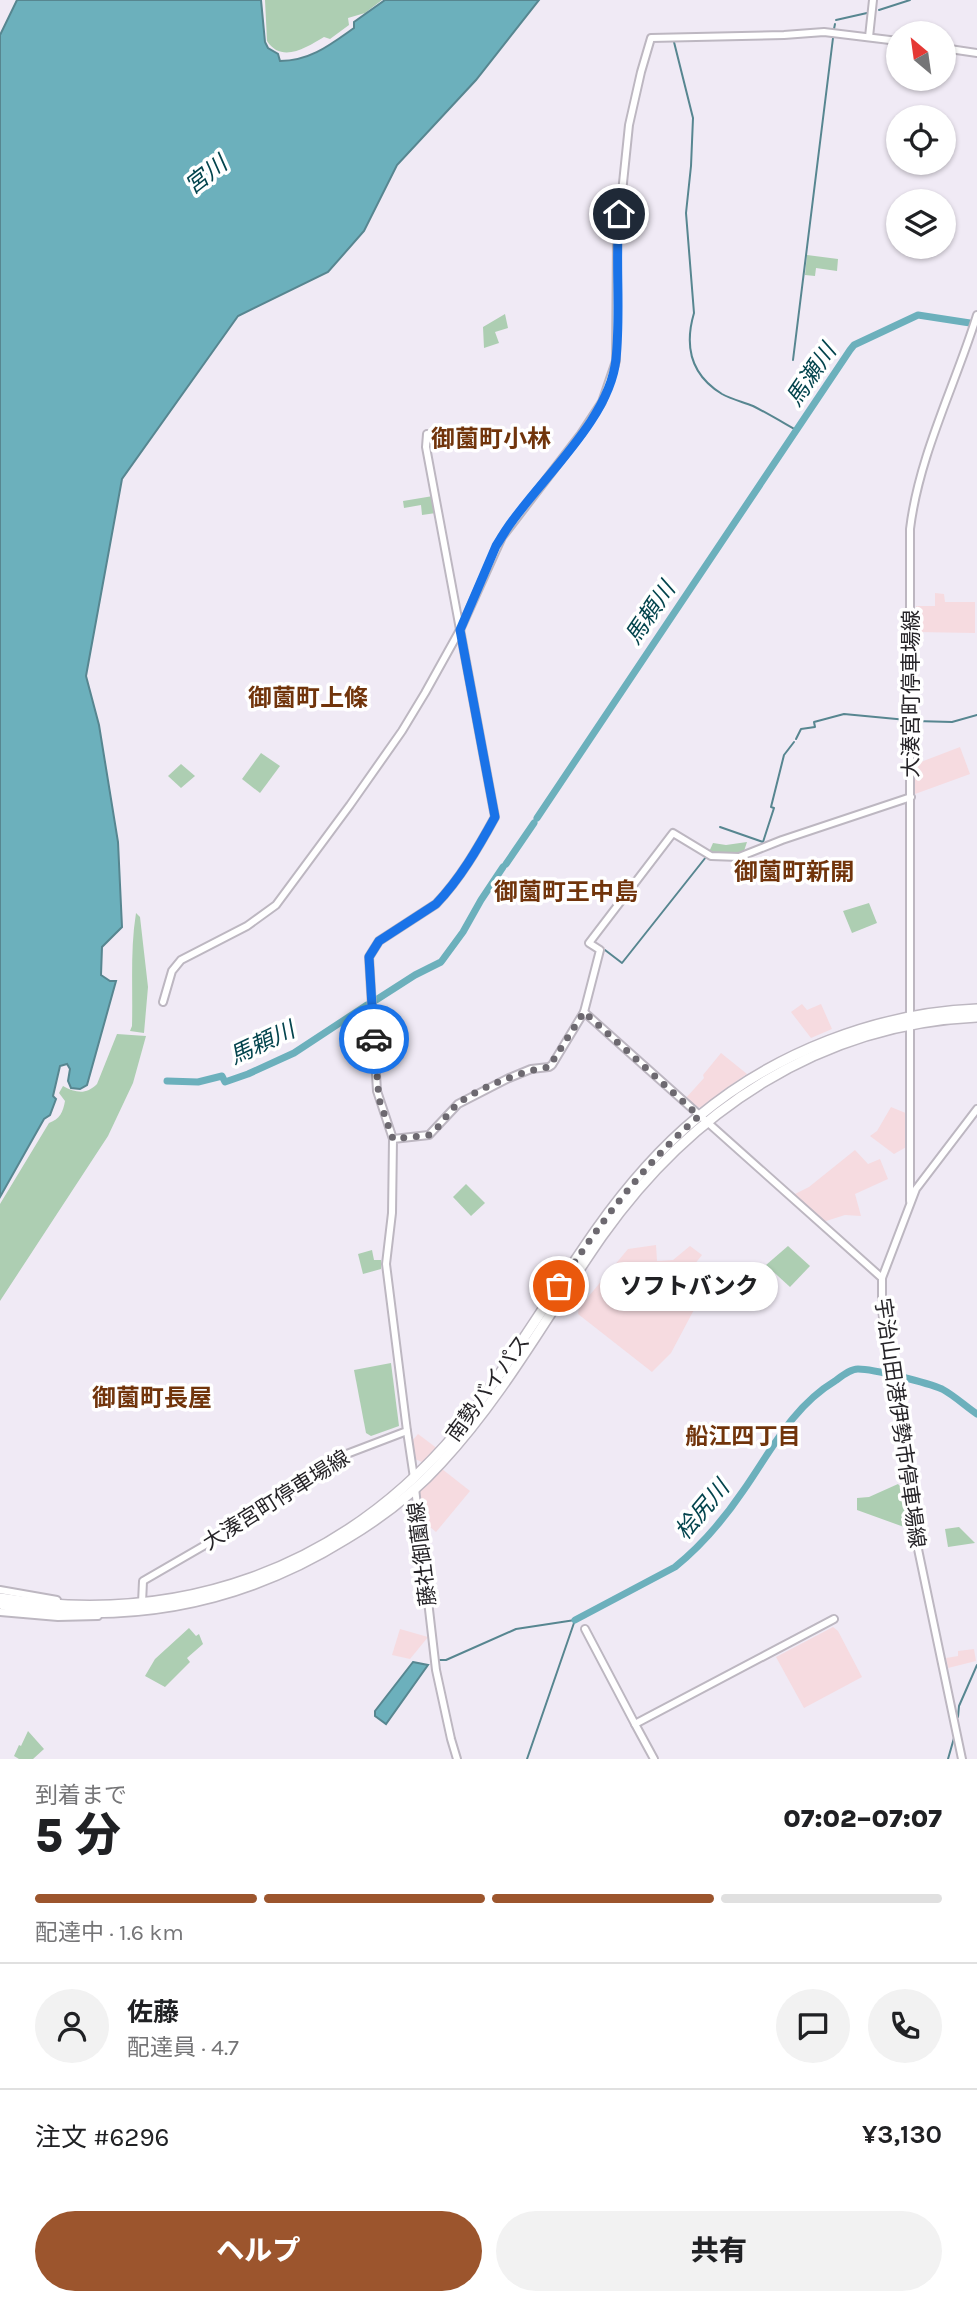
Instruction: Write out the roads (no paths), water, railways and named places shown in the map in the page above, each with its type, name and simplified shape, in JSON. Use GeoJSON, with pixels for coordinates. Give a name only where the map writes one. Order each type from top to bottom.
{"type":"FeatureCollection","features":[{"type":"Feature","properties":{"kind":"highway","name":"南勢バイパス"},"geometry":{"type":"LineString","coordinates":[[0,1598],[55,1605],[142,1604],[216,1589],[283,1566],[325,1544],[397,1494],[413,1474],[460,1428],[598,1228],[656,1156],[702,1119],[761,1083],[812,1057],[910,1021],[977,1009]]}},
{"type":"Feature","properties":{"kind":"highway","name":"南勢バイパス"},"geometry":{"type":"LineString","coordinates":[[910,1021],[977,1017]]}},
{"type":"Feature","properties":{"kind":"highway","name":"南勢バイパス"},"geometry":{"type":"LineString","coordinates":[[0,1604],[56,1612],[107,1614],[180,1606],[229,1594],[268,1580],[303,1565],[367,1527],[415,1489],[463,1438],[502,1387],[614,1221],[702,1119]]}},
{"type":"Feature","properties":{"kind":"street"},"geometry":{"type":"LineString","coordinates":[[869,37],[873,0]]}},
{"type":"Feature","properties":{"kind":"street"},"geometry":{"type":"LineString","coordinates":[[163,1002],[172,971],[181,960],[247,926],[276,905],[390,750],[460,630],[502,537],[586,428],[602,402],[616,360],[617,241],[624,169],[635,97],[651,38],[784,36],[824,32],[886,39]]}},
{"type":"Feature","properties":{"kind":"street"},"geometry":{"type":"LineString","coordinates":[[956,50],[977,53]]}},
{"type":"Feature","properties":{"kind":"street","name":"大湊宮町停車場線"},"geometry":{"type":"LineString","coordinates":[[393,1139],[429,1135],[458,1104],[470,1097],[531,1069],[549,1067],[584,1012],[600,950],[589,943],[673,833],[711,856],[739,857],[911,797],[910,529],[922,472],[976,317]]}},
{"type":"Feature","properties":{"kind":"street"},"geometry":{"type":"LineString","coordinates":[[407,1431],[386,1264],[392,1213],[393,1139],[377,1091],[369,957],[379,941],[436,904],[459,878],[495,817],[426,447],[427,434]]}},
{"type":"Feature","properties":{"kind":"street"},"geometry":{"type":"LineString","coordinates":[[910,1201],[911,797]]}},
{"type":"Feature","properties":{"kind":"street"},"geometry":{"type":"LineString","coordinates":[[584,1012],[882,1278]]}},
{"type":"Feature","properties":{"kind":"street","name":"宇治山田港伊勢市停車場線"},"geometry":{"type":"LineString","coordinates":[[962,1759],[912,1518],[915,1501],[882,1310],[882,1278],[910,1201],[920,1183],[977,1109]]}},
{"type":"Feature","properties":{"kind":"street","name":"大湊宮町停車場線"},"geometry":{"type":"LineString","coordinates":[[142,1604],[143,1581],[276,1504],[344,1455],[407,1431]]}},
{"type":"Feature","properties":{"kind":"street","name":"藤社御薗線"},"geometry":{"type":"LineString","coordinates":[[407,1431],[432,1638],[444,1712],[457,1759]]}},
{"type":"Feature","properties":{"kind":"street"},"geometry":{"type":"LineString","coordinates":[[0,1590],[86,1606]]}},
{"type":"Feature","properties":{"kind":"street"},"geometry":{"type":"LineString","coordinates":[[0,1612],[82,1618],[107,1614]]}},
{"type":"Feature","properties":{"kind":"street"},"geometry":{"type":"LineString","coordinates":[[635,1724],[834,1619]]}},
{"type":"Feature","properties":{"kind":"street"},"geometry":{"type":"LineString","coordinates":[[585,1629],[654,1759]]}},
{"type":"Feature","properties":{"kind":"water","name":"宮川"},"geometry":{"type":"Polygon","coordinates":[[[17,0],[261,0],[265,42],[268,48],[278,54],[280,61],[301,58],[328,46],[354,28],[354,22],[385,0],[539,0],[476,80],[397,165],[364,231],[328,272],[238,316],[122,479],[86,676],[99,725],[118,842],[122,927],[102,947],[101,975],[110,981],[116,981],[87,1085],[80,1089],[71,1088],[68,1081],[70,1069],[67,1064],[60,1066],[53,1096],[56,1099],[50,1115],[44,1119],[0,1197],[0,35],[17,0]]]}},
{"type":"Feature","properties":{"kind":"water"},"geometry":{"type":"Polygon","coordinates":[[[413,1662],[428,1665],[386,1724],[375,1716],[375,1711],[413,1662]]]}},
{"type":"Feature","properties":{"kind":"waterway"},"geometry":{"type":"LineString","coordinates":[[879,10],[910,0]]}},
{"type":"Feature","properties":{"kind":"waterway"},"geometry":{"type":"LineString","coordinates":[[836,20],[867,13]]}},
{"type":"Feature","properties":{"kind":"waterway"},"geometry":{"type":"LineString","coordinates":[[834,29],[835,24]]}},
{"type":"Feature","properties":{"kind":"waterway","name":"馬瀬川"},"geometry":{"type":"LineString","coordinates":[[793,360],[833,38]]}},
{"type":"Feature","properties":{"kind":"waterway"},"geometry":{"type":"LineString","coordinates":[[674,42],[693,118],[686,213],[694,313],[690,337],[693,359],[703,378],[722,394],[753,406],[796,430]]}},
{"type":"Feature","properties":{"kind":"waterway","name":"馬頼川"},"geometry":{"type":"LineString","coordinates":[[537,818],[854,345],[918,315],[970,323],[977,327]]}},
{"type":"Feature","properties":{"kind":"waterway"},"geometry":{"type":"LineString","coordinates":[[796,739],[801,729],[815,727],[814,722],[844,714],[907,720]]}},
{"type":"Feature","properties":{"kind":"waterway"},"geometry":{"type":"LineString","coordinates":[[915,721],[952,722],[977,715]]}},
{"type":"Feature","properties":{"kind":"waterway"},"geometry":{"type":"LineString","coordinates":[[720,827],[763,842],[774,808],[771,807],[784,755],[794,742]]}},
{"type":"Feature","properties":{"kind":"waterway","name":"馬頼川"},"geometry":{"type":"LineString","coordinates":[[506,864],[534,823]]}},
{"type":"Feature","properties":{"kind":"waterway"},"geometry":{"type":"LineString","coordinates":[[605,950],[622,963],[706,857]]}},
{"type":"Feature","properties":{"kind":"waterway","name":"馬頼川"},"geometry":{"type":"LineString","coordinates":[[376,1000],[441,962],[503,867]]}},
{"type":"Feature","properties":{"kind":"waterway","name":"馬頼川"},"geometry":{"type":"LineString","coordinates":[[167,1081],[198,1082],[222,1076],[225,1082],[248,1074],[294,1053],[367,1005]]}},
{"type":"Feature","properties":{"kind":"waterway","name":"桧尻川"},"geometry":{"type":"LineString","coordinates":[[575,1620],[675,1567],[685,1559],[728,1512],[794,1417],[820,1392],[849,1371],[876,1371],[935,1386],[977,1414]]}},
{"type":"Feature","properties":{"kind":"waterway","name":"桧尻川"},"geometry":{"type":"LineString","coordinates":[[440,1660],[446,1660],[516,1629],[575,1620],[527,1759]]}},
{"type":"Feature","properties":{"kind":"waterway"},"geometry":{"type":"LineString","coordinates":[[958,1717],[959,1706],[977,1665]]}},
{"type":"Feature","properties":{"kind":"waterway"},"geometry":{"type":"LineString","coordinates":[[948,1759],[954,1738]]}},
{"type":"Feature","properties":{"kind":"place","name":"ソフトバンク"},"geometry":{"type":"Point","coordinates":[559,1286]}},
{"type":"Feature","properties":{"kind":"district","name":"御薗町小林"},"geometry":{"type":"Point","coordinates":[491,439]}},
{"type":"Feature","properties":{"kind":"district","name":"御薗町上條"},"geometry":{"type":"Point","coordinates":[308,698]}},
{"type":"Feature","properties":{"kind":"district","name":"御薗町新開"},"geometry":{"type":"Point","coordinates":[794,872]}},
{"type":"Feature","properties":{"kind":"district","name":"御薗町王中島"},"geometry":{"type":"Point","coordinates":[566,892]}},
{"type":"Feature","properties":{"kind":"district","name":"御薗町長屋"},"geometry":{"type":"Point","coordinates":[152,1398]}},
{"type":"Feature","properties":{"kind":"district","name":"船江四丁目"},"geometry":{"type":"Point","coordinates":[743,1436]}}]}
